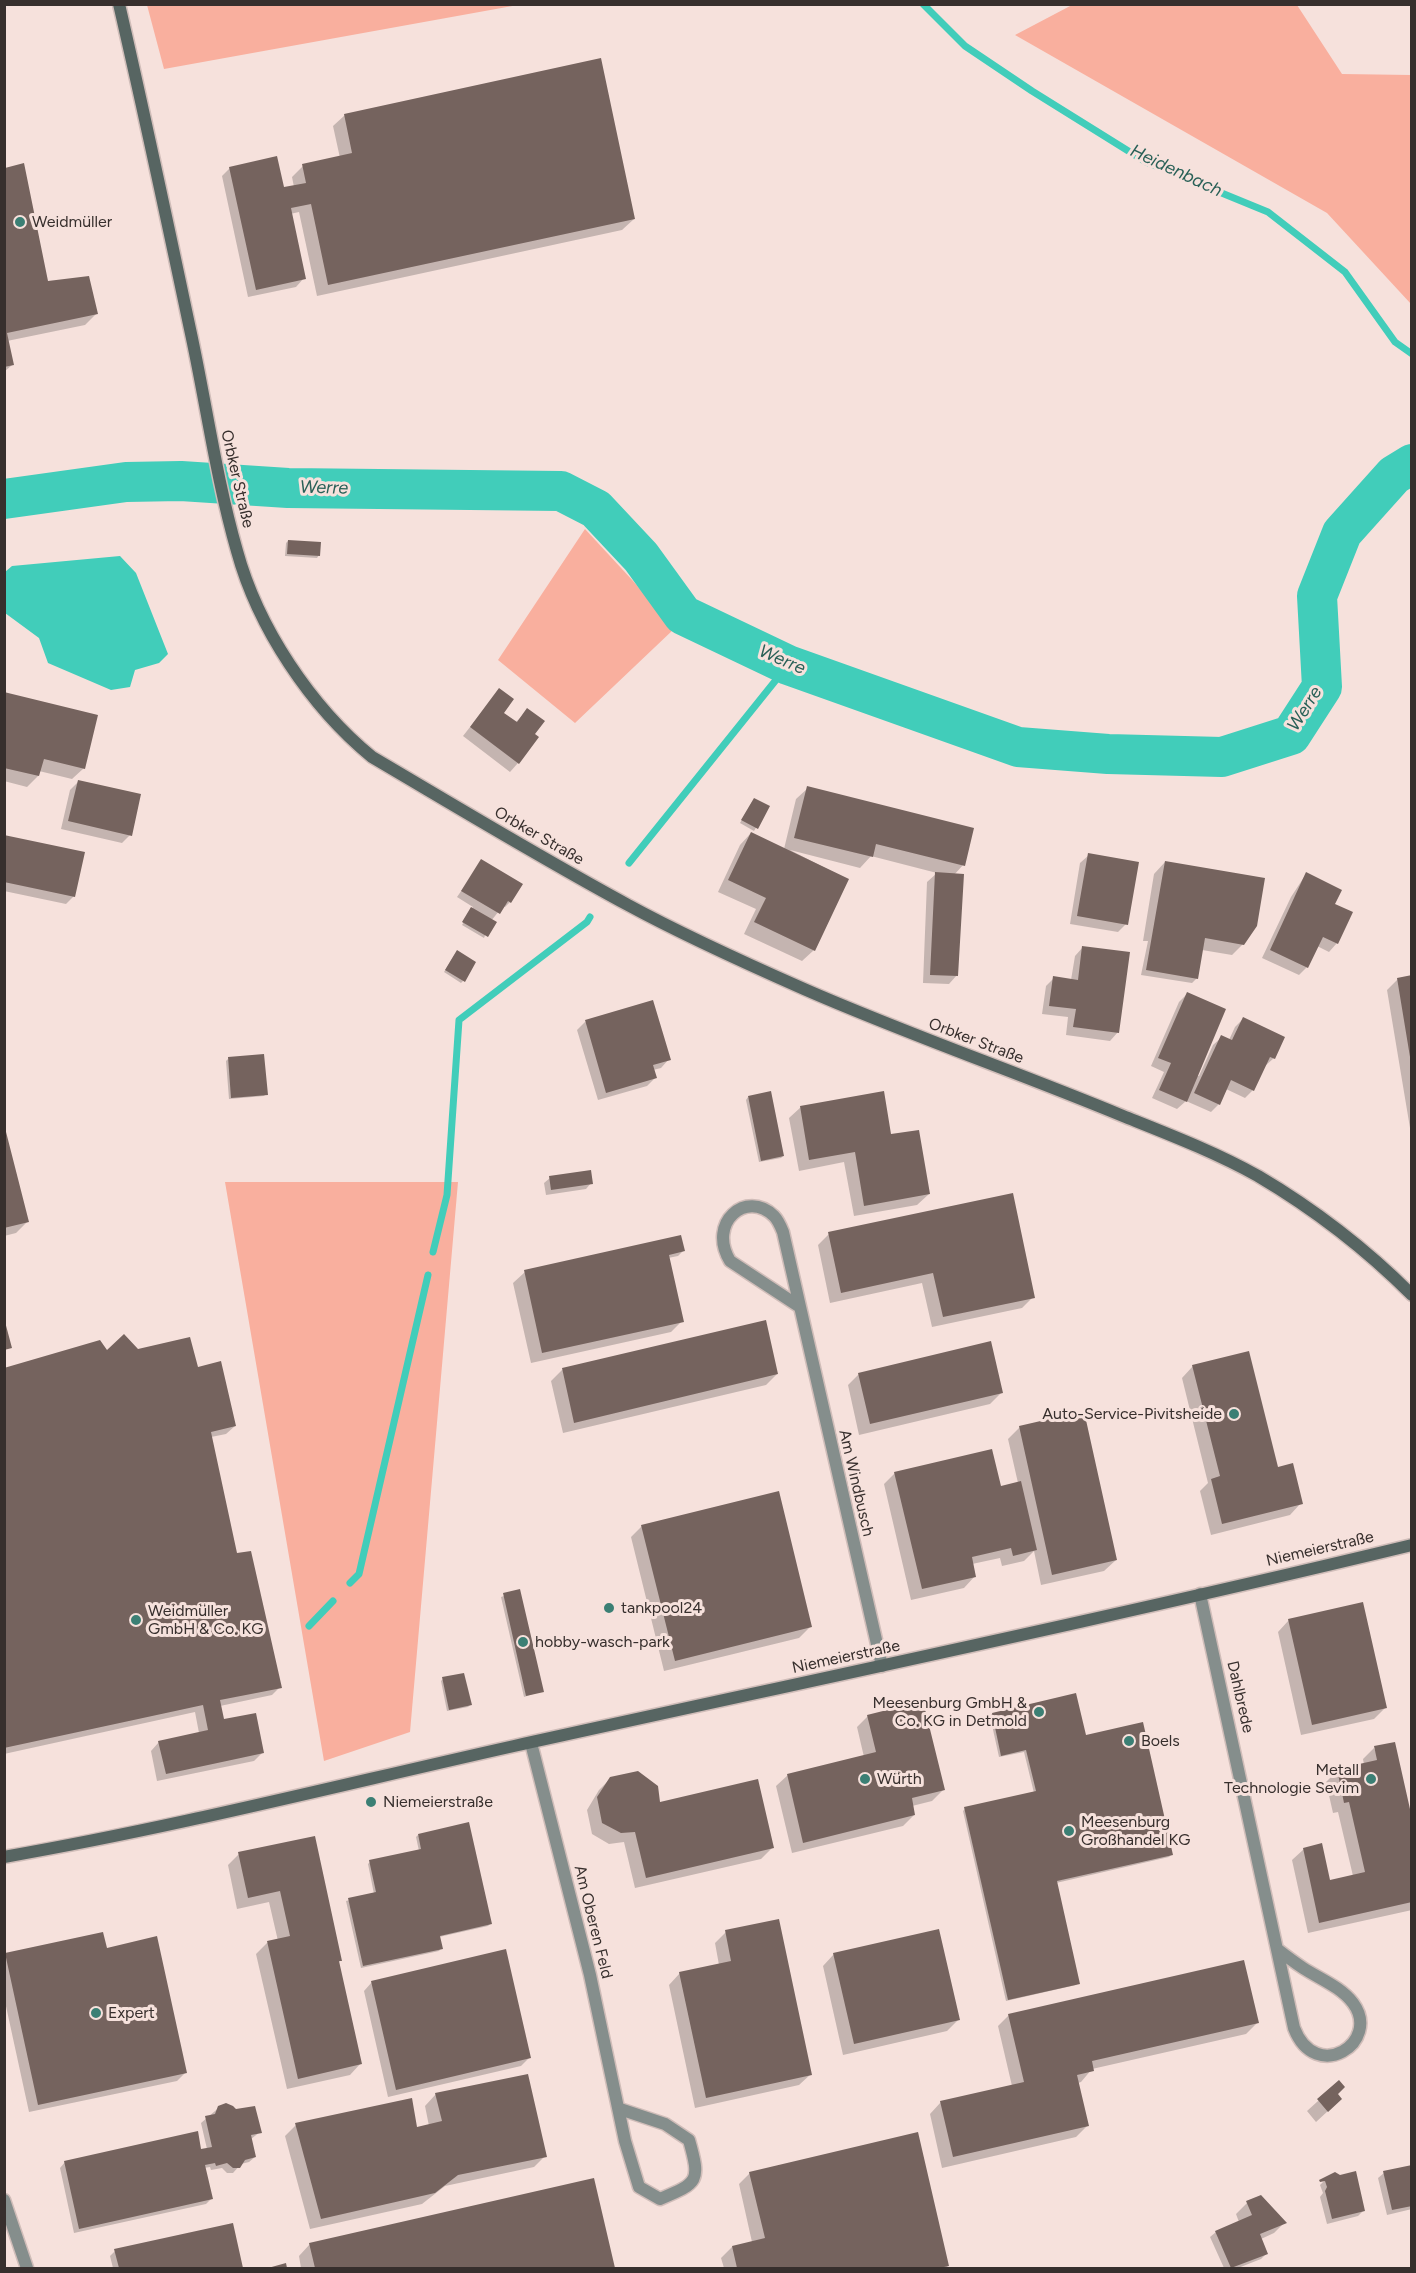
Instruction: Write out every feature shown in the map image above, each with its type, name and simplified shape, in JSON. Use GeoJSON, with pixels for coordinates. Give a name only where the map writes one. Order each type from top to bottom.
{"type":"FeatureCollection","features":[{"type":"Feature","properties":{"kind":"street","name":"Orbker Straße"},"geometry":{"type":"LineString","coordinates":[[119,4],[237,552],[260,613],[286,659],[346,735],[372,757],[585,881],[717,950],[806,990],[956,1052],[1081,1098],[1244,1169],[1321,1217],[1361,1248],[1412,1295]]}},
{"type":"Feature","properties":{"kind":"street","name":"Am Windbusch"},"geometry":{"type":"LineString","coordinates":[[800,1307],[729,1262],[723,1250],[721,1237],[724,1225],[735,1212],[747,1206],[763,1208],[775,1217],[783,1232],[882,1666]]}},
{"type":"Feature","properties":{"kind":"street","name":"Niemeierstraße"},"geometry":{"type":"LineString","coordinates":[[4,1857],[108,1839],[1412,1545]]}},
{"type":"Feature","properties":{"kind":"street","name":"Dahlbrede"},"geometry":{"type":"LineString","coordinates":[[1200,1594],[1277,1949],[1298,2037],[1312,2052],[1323,2056],[1341,2053],[1351,2046],[1358,2034],[1359,2016],[1352,2002],[1335,1987],[1277,1949]]}},
{"type":"Feature","properties":{"kind":"street","name":"Am Oberen Feld"},"geometry":{"type":"LineString","coordinates":[[531,1743],[590,1976],[625,2141],[639,2187],[660,2199],[687,2187],[695,2178],[696,2166],[689,2140],[665,2124],[620,2109]]}},
{"type":"Feature","properties":{"kind":"street"},"geometry":{"type":"LineString","coordinates":[[4,2200],[27,2268]]}},
{"type":"Feature","properties":{"kind":"shaded area"},"geometry":{"type":"Polygon","coordinates":[[[147,4],[518,5],[164,69],[147,4]]]}},
{"type":"Feature","properties":{"kind":"shaded area"},"geometry":{"type":"Polygon","coordinates":[[[1072,5],[1297,5],[1342,74],[1411,75],[1411,304],[1327,213],[1015,35],[1072,5]]]}},
{"type":"Feature","properties":{"kind":"shaded area"},"geometry":{"type":"Polygon","coordinates":[[[585,529],[674,629],[575,723],[498,660],[585,529]]]}},
{"type":"Feature","properties":{"kind":"shaded area"},"geometry":{"type":"Polygon","coordinates":[[[225,1182],[458,1182],[410,1732],[324,1761],[225,1182]]]}},
{"type":"Feature","properties":{"kind":"water"},"geometry":{"type":"Polygon","coordinates":[[[120,556],[136,573],[168,654],[159,663],[135,670],[130,687],[111,690],[48,663],[39,638],[5,613],[5,572],[12,566],[120,556]]]}},
{"type":"Feature","properties":{"kind":"building"},"geometry":{"type":"Polygon","coordinates":[[[601,58],[635,219],[328,285],[311,204],[291,208],[306,279],[256,290],[229,167],[277,156],[284,187],[306,183],[302,164],[352,153],[344,114],[601,58]]]}},
{"type":"Feature","properties":{"kind":"building","name":"Weidmüller"},"geometry":{"type":"Polygon","coordinates":[[[24,163],[48,281],[89,276],[98,314],[7,333],[14,365],[4,367],[5,168],[24,163]]]}},
{"type":"Feature","properties":{"kind":"building"},"geometry":{"type":"Polygon","coordinates":[[[288,540],[321,542],[320,556],[287,554],[288,540]]]}},
{"type":"Feature","properties":{"kind":"building"},"geometry":{"type":"Polygon","coordinates":[[[499,688],[514,699],[504,713],[517,722],[527,708],[545,721],[535,734],[539,737],[519,764],[470,727],[499,688]]]}},
{"type":"Feature","properties":{"kind":"building"},"geometry":{"type":"Polygon","coordinates":[[[4,692],[98,715],[85,769],[44,759],[39,776],[4,768],[4,692]]]}},
{"type":"Feature","properties":{"kind":"building"},"geometry":{"type":"Polygon","coordinates":[[[78,780],[141,794],[132,836],[68,821],[78,780]]]}},
{"type":"Feature","properties":{"kind":"building"},"geometry":{"type":"Polygon","coordinates":[[[807,786],[974,828],[965,866],[876,844],[873,857],[794,838],[807,786]]]}},
{"type":"Feature","properties":{"kind":"building"},"geometry":{"type":"Polygon","coordinates":[[[754,798],[770,806],[758,829],[741,820],[754,798]]]}},
{"type":"Feature","properties":{"kind":"building"},"geometry":{"type":"Polygon","coordinates":[[[751,832],[849,879],[815,951],[754,922],[766,898],[728,880],[751,832]]]}},
{"type":"Feature","properties":{"kind":"building"},"geometry":{"type":"Polygon","coordinates":[[[4,835],[85,852],[75,897],[4,882],[4,835]]]}},
{"type":"Feature","properties":{"kind":"building"},"geometry":{"type":"Polygon","coordinates":[[[1088,853],[1139,862],[1128,925],[1077,916],[1088,853]]]}},
{"type":"Feature","properties":{"kind":"building"},"geometry":{"type":"Polygon","coordinates":[[[481,859],[523,884],[511,903],[508,901],[500,914],[461,891],[481,859]]]}},
{"type":"Feature","properties":{"kind":"building"},"geometry":{"type":"Polygon","coordinates":[[[1165,861],[1265,878],[1257,926],[1244,945],[1205,938],[1198,979],[1146,970],[1165,861]]]}},
{"type":"Feature","properties":{"kind":"building"},"geometry":{"type":"Polygon","coordinates":[[[935,872],[964,874],[958,976],[930,975],[935,872]]]}},
{"type":"Feature","properties":{"kind":"building"},"geometry":{"type":"Polygon","coordinates":[[[1306,872],[1342,890],[1335,904],[1353,912],[1338,944],[1323,937],[1308,968],[1270,950],[1306,872]]]}},
{"type":"Feature","properties":{"kind":"building"},"geometry":{"type":"Polygon","coordinates":[[[471,907],[497,922],[488,937],[462,922],[471,907]]]}},
{"type":"Feature","properties":{"kind":"building"},"geometry":{"type":"Polygon","coordinates":[[[1082,946],[1130,952],[1119,1033],[1073,1027],[1076,1009],[1049,1006],[1053,976],[1078,980],[1082,946]]]}},
{"type":"Feature","properties":{"kind":"building"},"geometry":{"type":"Polygon","coordinates":[[[457,950],[476,962],[465,982],[445,970],[457,950]]]}},
{"type":"Feature","properties":{"kind":"building"},"geometry":{"type":"Polygon","coordinates":[[[1412,975],[1412,1057],[1410,1057],[1397,978],[1412,975]]]}},
{"type":"Feature","properties":{"kind":"building"},"geometry":{"type":"Polygon","coordinates":[[[1187,992],[1226,1009],[1187,1102],[1159,1090],[1171,1063],[1158,1058],[1187,992]]]}},
{"type":"Feature","properties":{"kind":"building"},"geometry":{"type":"Polygon","coordinates":[[[653,1000],[671,1060],[653,1065],[657,1078],[606,1093],[585,1020],[653,1000]]]}},
{"type":"Feature","properties":{"kind":"building"},"geometry":{"type":"Polygon","coordinates":[[[1243,1017],[1285,1037],[1275,1059],[1270,1057],[1254,1091],[1231,1080],[1220,1105],[1194,1093],[1221,1035],[1232,1040],[1243,1017]]]}},
{"type":"Feature","properties":{"kind":"building"},"geometry":{"type":"Polygon","coordinates":[[[264,1054],[268,1095],[231,1098],[228,1057],[264,1054]]]}},
{"type":"Feature","properties":{"kind":"building"},"geometry":{"type":"Polygon","coordinates":[[[771,1091],[784,1156],[761,1161],[748,1096],[771,1091]]]}},
{"type":"Feature","properties":{"kind":"building"},"geometry":{"type":"Polygon","coordinates":[[[884,1091],[891,1134],[919,1130],[930,1194],[864,1206],[855,1152],[809,1160],[800,1106],[884,1091]]]}},
{"type":"Feature","properties":{"kind":"building"},"geometry":{"type":"Polygon","coordinates":[[[4,1124],[29,1222],[4,1228],[4,1124]]]}},
{"type":"Feature","properties":{"kind":"building"},"geometry":{"type":"Polygon","coordinates":[[[591,1170],[593,1184],[551,1190],[549,1176],[591,1170]]]}},
{"type":"Feature","properties":{"kind":"building"},"geometry":{"type":"Polygon","coordinates":[[[1013,1193],[1035,1298],[943,1317],[933,1273],[841,1293],[828,1232],[1013,1193]]]}},
{"type":"Feature","properties":{"kind":"building"},"geometry":{"type":"Polygon","coordinates":[[[681,1235],[685,1251],[669,1255],[684,1322],[542,1353],[524,1270],[681,1235]]]}},
{"type":"Feature","properties":{"kind":"building"},"geometry":{"type":"Polygon","coordinates":[[[4,1318],[12,1348],[4,1350],[4,1318]]]}},
{"type":"Feature","properties":{"kind":"building"},"geometry":{"type":"Polygon","coordinates":[[[766,1320],[778,1374],[574,1423],[562,1368],[766,1320]]]}},
{"type":"Feature","properties":{"kind":"building","name":"Weidmüller GmbH & Co. KG"},"geometry":{"type":"Polygon","coordinates":[[[124,1334],[138,1349],[190,1337],[198,1367],[221,1361],[236,1426],[211,1432],[237,1553],[251,1551],[282,1688],[220,1700],[224,1719],[256,1713],[264,1753],[166,1774],[158,1741],[208,1730],[203,1705],[4,1748],[4,1368],[100,1340],[107,1350],[124,1334]]]}},
{"type":"Feature","properties":{"kind":"building"},"geometry":{"type":"Polygon","coordinates":[[[991,1341],[1003,1393],[870,1424],[858,1373],[991,1341]]]}},
{"type":"Feature","properties":{"kind":"building","name":"Auto-Service-Pivitsheide"},"geometry":{"type":"Polygon","coordinates":[[[1249,1351],[1278,1467],[1293,1463],[1303,1504],[1222,1524],[1211,1479],[1220,1476],[1192,1365],[1249,1351]]]}},
{"type":"Feature","properties":{"kind":"building"},"geometry":{"type":"Polygon","coordinates":[[[1084,1411],[1117,1560],[1052,1575],[1019,1426],[1084,1411]]]}},
{"type":"Feature","properties":{"kind":"building"},"geometry":{"type":"Polygon","coordinates":[[[992,1449],[1001,1486],[1021,1481],[1037,1550],[1013,1556],[1011,1548],[972,1557],[976,1577],[922,1589],[894,1472],[992,1449]]]}},
{"type":"Feature","properties":{"kind":"building"},"geometry":{"type":"Polygon","coordinates":[[[779,1491],[812,1627],[675,1661],[641,1525],[779,1491]]]}},
{"type":"Feature","properties":{"kind":"building","name":"hobby-wasch-park"},"geometry":{"type":"Polygon","coordinates":[[[520,1589],[544,1692],[526,1696],[503,1593],[520,1589]]]}},
{"type":"Feature","properties":{"kind":"building"},"geometry":{"type":"Polygon","coordinates":[[[1363,1602],[1387,1708],[1312,1725],[1288,1619],[1363,1602]]]}},
{"type":"Feature","properties":{"kind":"building"},"geometry":{"type":"Polygon","coordinates":[[[464,1673],[472,1705],[449,1710],[442,1677],[464,1673]]]}},
{"type":"Feature","properties":{"kind":"building","name":"Meesenburg Großhandel KG"},"geometry":{"type":"Polygon","coordinates":[[[1076,1693],[1086,1735],[1143,1722],[1173,1855],[1057,1881],[1080,1984],[1008,2000],[964,1807],[1036,1791],[1026,1750],[1001,1756],[992,1713],[1076,1693]]]}},
{"type":"Feature","properties":{"kind":"building"},"geometry":{"type":"Polygon","coordinates":[[[923,1701],[945,1790],[912,1798],[915,1815],[803,1843],[787,1774],[876,1752],[867,1715],[923,1701]]]}},
{"type":"Feature","properties":{"kind":"building"},"geometry":{"type":"Polygon","coordinates":[[[1395,1742],[1412,1818],[1412,1902],[1319,1923],[1303,1848],[1322,1843],[1330,1880],[1365,1872],[1349,1802],[1344,1803],[1337,1769],[1377,1760],[1374,1746],[1395,1742]]]}},
{"type":"Feature","properties":{"kind":"building"},"geometry":{"type":"Polygon","coordinates":[[[638,1771],[658,1786],[660,1802],[758,1779],[774,1848],[646,1878],[635,1832],[621,1833],[602,1823],[597,1797],[610,1777],[638,1771]]]}},
{"type":"Feature","properties":{"kind":"building"},"geometry":{"type":"Polygon","coordinates":[[[469,1822],[492,1924],[440,1936],[443,1949],[363,1966],[348,1898],[376,1892],[369,1860],[421,1849],[418,1834],[469,1822]]]}},
{"type":"Feature","properties":{"kind":"building"},"geometry":{"type":"Polygon","coordinates":[[[315,1836],[362,2064],[298,2079],[267,1941],[290,1936],[280,1891],[248,1898],[238,1852],[315,1836]]]}},
{"type":"Feature","properties":{"kind":"building"},"geometry":{"type":"Polygon","coordinates":[[[779,1919],[812,2075],[706,2098],[679,1972],[731,1961],[725,1930],[779,1919]]]}},
{"type":"Feature","properties":{"kind":"building"},"geometry":{"type":"Polygon","coordinates":[[[939,1929],[960,2020],[854,2044],[833,1953],[939,1929]]]}},
{"type":"Feature","properties":{"kind":"building","name":"Expert"},"geometry":{"type":"Polygon","coordinates":[[[103,1932],[107,1948],[157,1936],[187,2073],[38,2105],[5,1953],[103,1932]]]}},
{"type":"Feature","properties":{"kind":"building"},"geometry":{"type":"Polygon","coordinates":[[[506,1949],[531,2058],[396,2090],[371,1981],[506,1949]]]}},
{"type":"Feature","properties":{"kind":"building"},"geometry":{"type":"Polygon","coordinates":[[[1244,1960],[1259,2023],[1092,2061],[1094,2071],[1077,2075],[1089,2126],[953,2157],[940,2101],[1024,2082],[1008,2014],[1244,1960]]]}},
{"type":"Feature","properties":{"kind":"building"},"geometry":{"type":"Polygon","coordinates":[[[528,2074],[547,2157],[458,2175],[435,2193],[321,2219],[295,2123],[412,2098],[417,2127],[442,2121],[435,2093],[528,2074]]]}},
{"type":"Feature","properties":{"kind":"building"},"geometry":{"type":"Polygon","coordinates":[[[1339,2080],[1345,2087],[1338,2094],[1342,2099],[1328,2112],[1317,2099],[1339,2080]]]}},
{"type":"Feature","properties":{"kind":"building"},"geometry":{"type":"Polygon","coordinates":[[[226,2103],[236,2109],[255,2106],[262,2133],[251,2135],[256,2157],[245,2160],[240,2168],[233,2168],[227,2163],[216,2166],[215,2163],[205,2165],[213,2199],[79,2229],[64,2161],[198,2131],[201,2149],[212,2147],[205,2116],[215,2114],[218,2106],[226,2103]]]}},
{"type":"Feature","properties":{"kind":"building"},"geometry":{"type":"Polygon","coordinates":[[[918,2132],[949,2266],[939,2268],[737,2268],[732,2246],[765,2238],[749,2172],[918,2132]]]}},
{"type":"Feature","properties":{"kind":"building"},"geometry":{"type":"Polygon","coordinates":[[[1412,2165],[1412,2206],[1392,2210],[1383,2171],[1412,2165]]]}},
{"type":"Feature","properties":{"kind":"building"},"geometry":{"type":"Polygon","coordinates":[[[1356,2171],[1365,2211],[1332,2219],[1325,2191],[1327,2187],[1325,2181],[1320,2182],[1319,2180],[1335,2172],[1340,2175],[1356,2171]]]}},
{"type":"Feature","properties":{"kind":"building"},"geometry":{"type":"Polygon","coordinates":[[[594,2178],[615,2268],[315,2268],[309,2243],[594,2178]]]}},
{"type":"Feature","properties":{"kind":"building"},"geometry":{"type":"Polygon","coordinates":[[[1261,2195],[1287,2223],[1260,2234],[1268,2254],[1231,2268],[1215,2231],[1252,2215],[1246,2201],[1261,2195]]]}},
{"type":"Feature","properties":{"kind":"building"},"geometry":{"type":"Polygon","coordinates":[[[233,2223],[243,2268],[119,2268],[114,2249],[233,2223]]]}},
{"type":"Feature","properties":{"kind":"building"},"geometry":{"type":"Polygon","coordinates":[[[286,2263],[287,2268],[268,2268],[286,2263]]]}},
{"type":"Feature","properties":{"kind":"waterway","name":"Heidenbach"},"geometry":{"type":"LineString","coordinates":[[923,4],[965,46],[1146,162],[1268,212],[1345,272],[1395,342],[1412,354]]}},
{"type":"Feature","properties":{"kind":"waterway","name":"Werre"},"geometry":{"type":"LineString","coordinates":[[4,499],[126,482],[181,481],[288,488],[561,491],[596,509],[641,557],[683,615],[788,665],[1018,747],[1108,754],[1222,757],[1291,735],[1322,687],[1317,596],[1342,533],[1394,475],[1412,464]]}},
{"type":"Feature","properties":{"kind":"waterway"},"geometry":{"type":"LineString","coordinates":[[629,863],[788,665]]}},
{"type":"Feature","properties":{"kind":"waterway"},"geometry":{"type":"LineString","coordinates":[[433,1252],[447,1195],[459,1020],[587,922],[590,917]]}},
{"type":"Feature","properties":{"kind":"waterway"},"geometry":{"type":"LineString","coordinates":[[350,1583],[359,1574],[428,1275]]}},
{"type":"Feature","properties":{"kind":"waterway"},"geometry":{"type":"LineString","coordinates":[[309,1626],[333,1601]]}},
{"type":"Feature","properties":{"kind":"place","name":"Weidmüller"},"geometry":{"type":"Point","coordinates":[20,222]}},
{"type":"Feature","properties":{"kind":"place","name":"Auto-Service-Pivitsheide"},"geometry":{"type":"Point","coordinates":[1234,1414]}},
{"type":"Feature","properties":{"kind":"place","name":"tankpool24"},"geometry":{"type":"Point","coordinates":[609,1608]}},
{"type":"Feature","properties":{"kind":"place","name":"Weidmüller GmbH & Co. KG"},"geometry":{"type":"Point","coordinates":[136,1620]}},
{"type":"Feature","properties":{"kind":"place","name":"hobby-wasch-park"},"geometry":{"type":"Point","coordinates":[523,1642]}},
{"type":"Feature","properties":{"kind":"place","name":"Meesenburg GmbH & Co. KG in Detmold"},"geometry":{"type":"Point","coordinates":[1039,1712]}},
{"type":"Feature","properties":{"kind":"place","name":"Boels"},"geometry":{"type":"Point","coordinates":[1129,1741]}},
{"type":"Feature","properties":{"kind":"place","name":"Würth"},"geometry":{"type":"Point","coordinates":[865,1779]}},
{"type":"Feature","properties":{"kind":"place","name":"Metall Technologie Sevim"},"geometry":{"type":"Point","coordinates":[1371,1779]}},
{"type":"Feature","properties":{"kind":"place","name":"Niemeierstraße"},"geometry":{"type":"Point","coordinates":[371,1802]}},
{"type":"Feature","properties":{"kind":"place","name":"Meesenburg Großhandel KG"},"geometry":{"type":"Point","coordinates":[1069,1831]}},
{"type":"Feature","properties":{"kind":"place","name":"Expert"},"geometry":{"type":"Point","coordinates":[96,2013]}}]}
